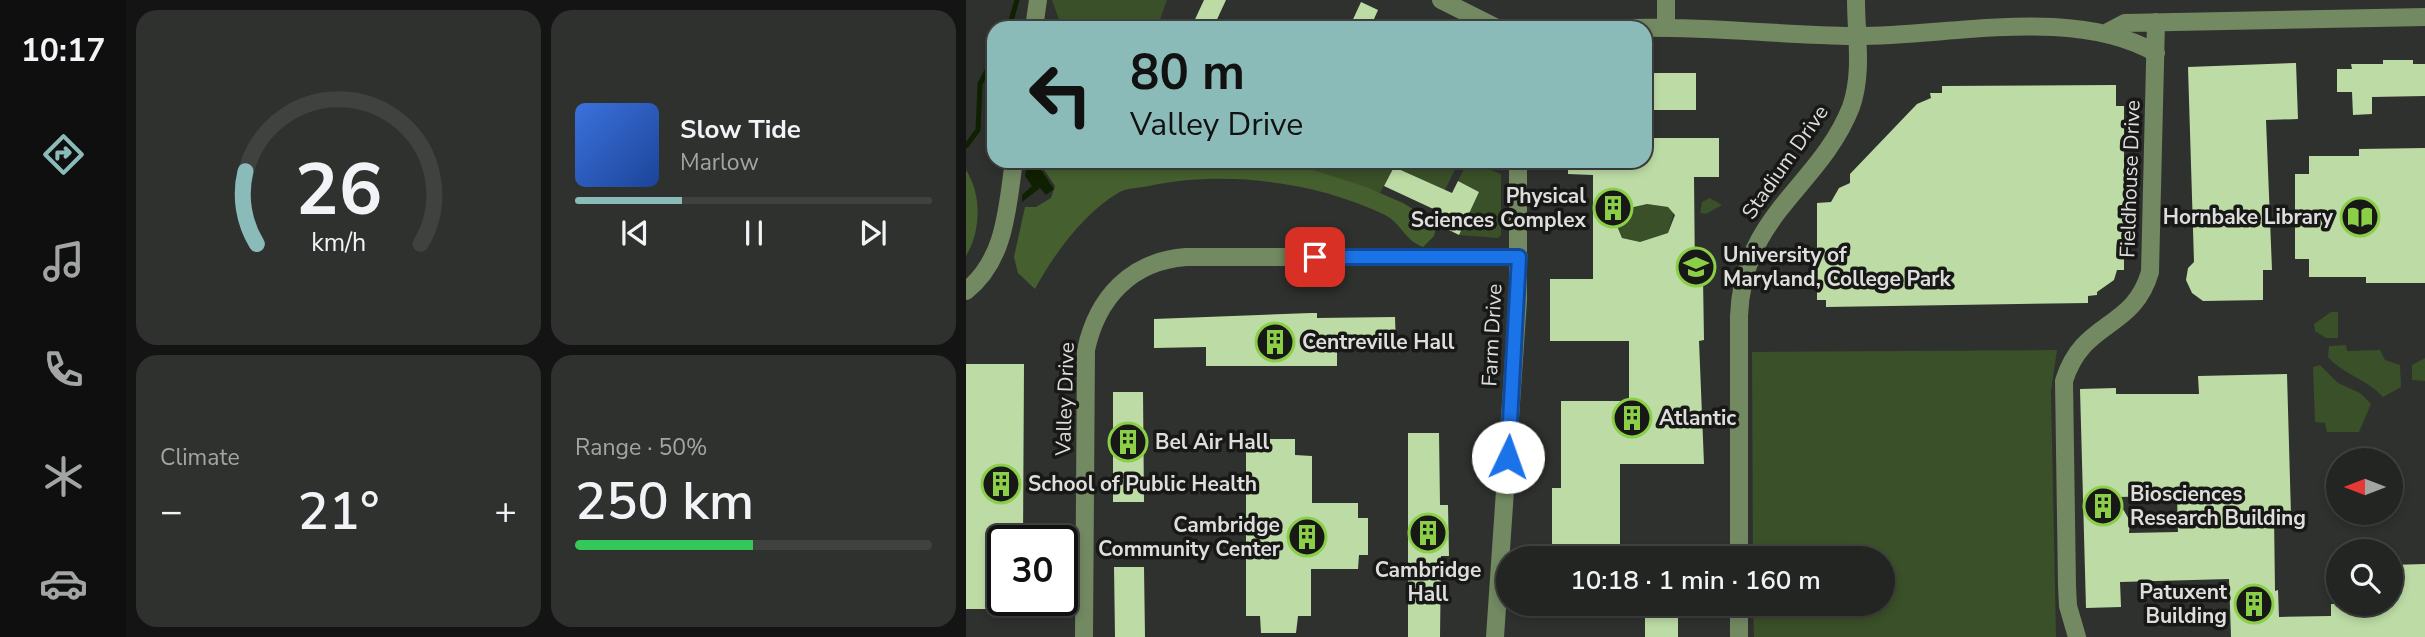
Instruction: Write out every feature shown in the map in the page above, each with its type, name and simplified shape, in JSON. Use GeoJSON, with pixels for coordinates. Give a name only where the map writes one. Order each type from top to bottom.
{"type":"FeatureCollection","features":[{"type":"Feature","properties":{"kind":"street"},"geometry":{"type":"LineString","coordinates":[[1035,21],[1038,0]]}},
{"type":"Feature","properties":{"kind":"street"},"geometry":{"type":"LineString","coordinates":[[1441,0],[1483,21]]}},
{"type":"Feature","properties":{"kind":"street"},"geometry":{"type":"LineString","coordinates":[[1666,0],[1666,27]]}},
{"type":"Feature","properties":{"kind":"street","name":"Stadium Drive"},"geometry":{"type":"LineString","coordinates":[[1739,546],[1739,316],[1744,277],[1753,250],[1769,222],[1845,119],[1857,78],[1856,0]]}},
{"type":"Feature","properties":{"kind":"street"},"geometry":{"type":"LineString","coordinates":[[2108,32],[2125,23],[2425,17]]}},
{"type":"Feature","properties":{"kind":"street","name":"Fieldhouse Drive"},"geometry":{"type":"LineString","coordinates":[[2077,637],[2068,606],[2064,381],[2070,362],[2081,346],[2133,308],[2150,272],[2156,22]]}},
{"type":"Feature","properties":{"kind":"street"},"geometry":{"type":"LineString","coordinates":[[1652,27],[1856,36],[1916,35],[1999,26],[2108,32],[2156,53]]}},
{"type":"Feature","properties":{"kind":"street"},"geometry":{"type":"LineString","coordinates":[[966,291],[988,269],[996,253],[1013,168]]}},
{"type":"Feature","properties":{"kind":"street","name":"Farm Drive"},"geometry":{"type":"LineString","coordinates":[[1495,637],[1519,257],[1518,168]]}},
{"type":"Feature","properties":{"kind":"street","name":"Valley Drive"},"geometry":{"type":"LineString","coordinates":[[1084,637],[1085,358],[1092,325],[1100,309],[1125,279],[1150,263],[1185,257],[1519,257]]}},
{"type":"Feature","properties":{"kind":"street"},"geometry":{"type":"LineString","coordinates":[[1739,616],[1739,637]]}},
{"type":"Feature","properties":{"kind":"shaded area"},"geometry":{"type":"Polygon","coordinates":[[[1052,0],[1167,0],[1160,21],[1060,21],[1052,0]]]}},
{"type":"Feature","properties":{"kind":"shaded area"},"geometry":{"type":"Polygon","coordinates":[[[1027,168],[1040,168],[1054,189],[1046,195],[1040,188],[1022,202],[1022,195],[1032,186],[1025,176],[1027,168]]]}},
{"type":"Feature","properties":{"kind":"shaded area"},"geometry":{"type":"Polygon","coordinates":[[[1043,168],[1308,168],[1366,187],[1403,203],[1437,224],[1434,236],[1423,247],[1411,240],[1394,221],[1383,214],[1328,193],[1298,186],[1237,179],[1207,179],[1133,188],[1121,191],[1081,223],[1060,249],[1035,289],[1018,273],[1014,257],[1025,207],[1036,207],[1051,198],[1055,186],[1043,168]]]}},
{"type":"Feature","properties":{"kind":"shaded area"},"geometry":{"type":"Polygon","coordinates":[[[1310,168],[1393,168],[1380,193],[1310,168]]]}},
{"type":"Feature","properties":{"kind":"shaded area"},"geometry":{"type":"Polygon","coordinates":[[[1396,168],[1456,168],[1445,190],[1396,168]]]}},
{"type":"Feature","properties":{"kind":"shaded area"},"geometry":{"type":"Polygon","coordinates":[[[1464,168],[1486,168],[1501,174],[1501,235],[1498,238],[1459,235],[1479,192],[1458,181],[1464,168]]]}},
{"type":"Feature","properties":{"kind":"shaded area"},"geometry":{"type":"Polygon","coordinates":[[[966,170],[975,190],[978,213],[975,236],[966,256],[966,170]]]}},
{"type":"Feature","properties":{"kind":"shaded area"},"geometry":{"type":"Polygon","coordinates":[[[1710,198],[1722,205],[1706,214],[1700,213],[1702,202],[1710,198]]]}},
{"type":"Feature","properties":{"kind":"shaded area"},"geometry":{"type":"Polygon","coordinates":[[[1647,204],[1668,207],[1674,213],[1668,233],[1640,242],[1622,238],[1617,226],[1622,217],[1633,208],[1647,204]]]}},
{"type":"Feature","properties":{"kind":"shaded area"},"geometry":{"type":"Polygon","coordinates":[[[2331,312],[2338,312],[2338,338],[2326,338],[2315,331],[2314,324],[2331,312]]]}},
{"type":"Feature","properties":{"kind":"shaded area"},"geometry":{"type":"Polygon","coordinates":[[[2346,345],[2347,351],[2380,350],[2385,360],[2400,365],[2401,387],[2383,397],[2328,357],[2329,346],[2346,345]]]}},
{"type":"Feature","properties":{"kind":"shaded area"},"geometry":{"type":"Polygon","coordinates":[[[2057,350],[2051,391],[2056,637],[1754,637],[1753,616],[1895,616],[1895,546],[1753,546],[1752,352],[2057,350]]]}},
{"type":"Feature","properties":{"kind":"shaded area"},"geometry":{"type":"Polygon","coordinates":[[[2425,358],[2425,381],[2412,380],[2412,365],[2425,358]]]}},
{"type":"Feature","properties":{"kind":"shaded area"},"geometry":{"type":"Polygon","coordinates":[[[2320,365],[2338,383],[2360,393],[2371,404],[2359,432],[2327,432],[2325,423],[2315,422],[2313,367],[2320,365]]]}},
{"type":"Feature","properties":{"kind":"building"},"geometry":{"type":"Polygon","coordinates":[[[1204,0],[1226,0],[1216,21],[1194,21],[1204,0]]]}},
{"type":"Feature","properties":{"kind":"building"},"geometry":{"type":"Polygon","coordinates":[[[1361,2],[1378,10],[1373,21],[1352,21],[1361,2]]]}},
{"type":"Feature","properties":{"kind":"building"},"geometry":{"type":"Polygon","coordinates":[[[2383,60],[2413,60],[2413,64],[2425,64],[2425,96],[2372,97],[2372,114],[2353,115],[2352,92],[2337,92],[2337,69],[2352,69],[2351,64],[2383,64],[2383,60]]]}},
{"type":"Feature","properties":{"kind":"building"},"geometry":{"type":"Polygon","coordinates":[[[2296,63],[2298,119],[2266,120],[2272,270],[2263,270],[2263,300],[2203,301],[2192,293],[2186,280],[2188,268],[2194,262],[2188,67],[2296,63]]]}},
{"type":"Feature","properties":{"kind":"building"},"geometry":{"type":"Polygon","coordinates":[[[1652,73],[1696,73],[1696,110],[1652,110],[1652,73]]]}},
{"type":"Feature","properties":{"kind":"building"},"geometry":{"type":"Polygon","coordinates":[[[2116,85],[2116,106],[2124,106],[2124,270],[2117,270],[2114,280],[2097,292],[2097,295],[2088,296],[2088,303],[1826,307],[1826,300],[1817,300],[1817,203],[1831,202],[1839,188],[1850,183],[1850,174],[1917,104],[1931,98],[1930,93],[1942,93],[1942,86],[2116,85]]]}},
{"type":"Feature","properties":{"kind":"building","name":"Atlantic"},"geometry":{"type":"Polygon","coordinates":[[[1652,138],[1719,138],[1719,177],[1694,177],[1695,278],[1703,278],[1704,340],[1699,341],[1704,464],[1620,464],[1620,546],[1552,546],[1552,488],[1561,488],[1561,401],[1629,401],[1629,341],[1550,341],[1550,279],[1593,279],[1593,175],[1568,174],[1568,168],[1652,168],[1652,138]],[[1647,204],[1634,207],[1622,216],[1617,226],[1622,238],[1640,242],[1668,233],[1675,215],[1668,207],[1647,204]]]}},
{"type":"Feature","properties":{"kind":"building","name":"Hornbake Library"},"geometry":{"type":"Polygon","coordinates":[[[2425,148],[2425,283],[2366,283],[2366,277],[2309,277],[2309,259],[2295,259],[2295,174],[2309,174],[2309,156],[2359,156],[2359,149],[2425,148]]]}},
{"type":"Feature","properties":{"kind":"building"},"geometry":{"type":"Polygon","coordinates":[[[1393,168],[1396,168],[1452,193],[1458,181],[1479,192],[1459,235],[1437,224],[1442,213],[1384,186],[1393,168]]]}},
{"type":"Feature","properties":{"kind":"building","name":"Centreville Hall"},"geometry":{"type":"Polygon","coordinates":[[[1317,313],[1317,318],[1395,317],[1396,349],[1337,350],[1337,366],[1206,366],[1206,347],[1154,348],[1154,319],[1317,313]]]}},
{"type":"Feature","properties":{"kind":"building","name":"School of Public Health"},"geometry":{"type":"Polygon","coordinates":[[[966,364],[1024,364],[1023,525],[987,525],[987,609],[966,609],[966,364]]]}},
{"type":"Feature","properties":{"kind":"building"},"geometry":{"type":"Polygon","coordinates":[[[2287,374],[2291,515],[2274,515],[2275,591],[2278,590],[2279,617],[2403,616],[2403,565],[2425,564],[2425,637],[2231,637],[2229,579],[2120,582],[2121,607],[2086,608],[2080,389],[2116,388],[2116,394],[2199,394],[2198,376],[2287,374]],[[2177,496],[2116,497],[2130,521],[2129,533],[2178,532],[2177,496]]]}},
{"type":"Feature","properties":{"kind":"building","name":"Bel Air Hall"},"geometry":{"type":"Polygon","coordinates":[[[1113,392],[1143,392],[1144,502],[1113,502],[1113,392]]]}},
{"type":"Feature","properties":{"kind":"building","name":"Cambridge Hall"},"geometry":{"type":"Polygon","coordinates":[[[1408,433],[1439,433],[1440,505],[1448,505],[1449,556],[1441,556],[1440,637],[1408,637],[1408,433]]]}},
{"type":"Feature","properties":{"kind":"building","name":"Cambridge Community Center"},"geometry":{"type":"Polygon","coordinates":[[[1260,439],[1295,439],[1295,455],[1312,456],[1312,503],[1358,503],[1358,518],[1368,518],[1368,555],[1359,555],[1358,569],[1311,569],[1311,616],[1298,616],[1296,633],[1261,633],[1260,616],[1246,616],[1246,445],[1260,445],[1260,439]]]}},
{"type":"Feature","properties":{"kind":"building"},"geometry":{"type":"Polygon","coordinates":[[[1114,567],[1144,567],[1145,637],[1115,637],[1114,567]]]}},
{"type":"Feature","properties":{"kind":"building"},"geometry":{"type":"Polygon","coordinates":[[[1645,616],[1678,616],[1678,637],[1645,637],[1645,616]]]}},
{"type":"Feature","properties":{"kind":"waterway"},"geometry":{"type":"LineString","coordinates":[[1011,21],[1017,0]]}},
{"type":"Feature","properties":{"kind":"waterway"},"geometry":{"type":"LineString","coordinates":[[966,146],[978,130],[980,84],[987,70]]}},
{"type":"Feature","properties":{"kind":"place","name":"Physical Sciences Complex"},"geometry":{"type":"Point","coordinates":[1613,208]}},
{"type":"Feature","properties":{"kind":"place","name":"Hornbake Library"},"geometry":{"type":"Point","coordinates":[2360,217]}},
{"type":"Feature","properties":{"kind":"place","name":"University of Maryland, College Park"},"geometry":{"type":"Point","coordinates":[1696,267]}},
{"type":"Feature","properties":{"kind":"place","name":"Centreville Hall"},"geometry":{"type":"Point","coordinates":[1275,342]}},
{"type":"Feature","properties":{"kind":"place","name":"Atlantic"},"geometry":{"type":"Point","coordinates":[1632,418]}},
{"type":"Feature","properties":{"kind":"place","name":"Bel Air Hall"},"geometry":{"type":"Point","coordinates":[1128,442]}},
{"type":"Feature","properties":{"kind":"place","name":"School of Public Health"},"geometry":{"type":"Point","coordinates":[1001,484]}},
{"type":"Feature","properties":{"kind":"place","name":"Biosciences Research Building"},"geometry":{"type":"Point","coordinates":[2103,506]}},
{"type":"Feature","properties":{"kind":"place","name":"Cambridge Hall"},"geometry":{"type":"Point","coordinates":[1428,533]}},
{"type":"Feature","properties":{"kind":"place","name":"Cambridge Community Center"},"geometry":{"type":"Point","coordinates":[1307,537]}},
{"type":"Feature","properties":{"kind":"place","name":"Patuxent Building"},"geometry":{"type":"Point","coordinates":[2254,604]}},
{"type":"Feature","properties":{"kind":"route"},"geometry":{"type":"LineString","coordinates":[[1315,257],[1519,257],[1508,457]]}}]}
